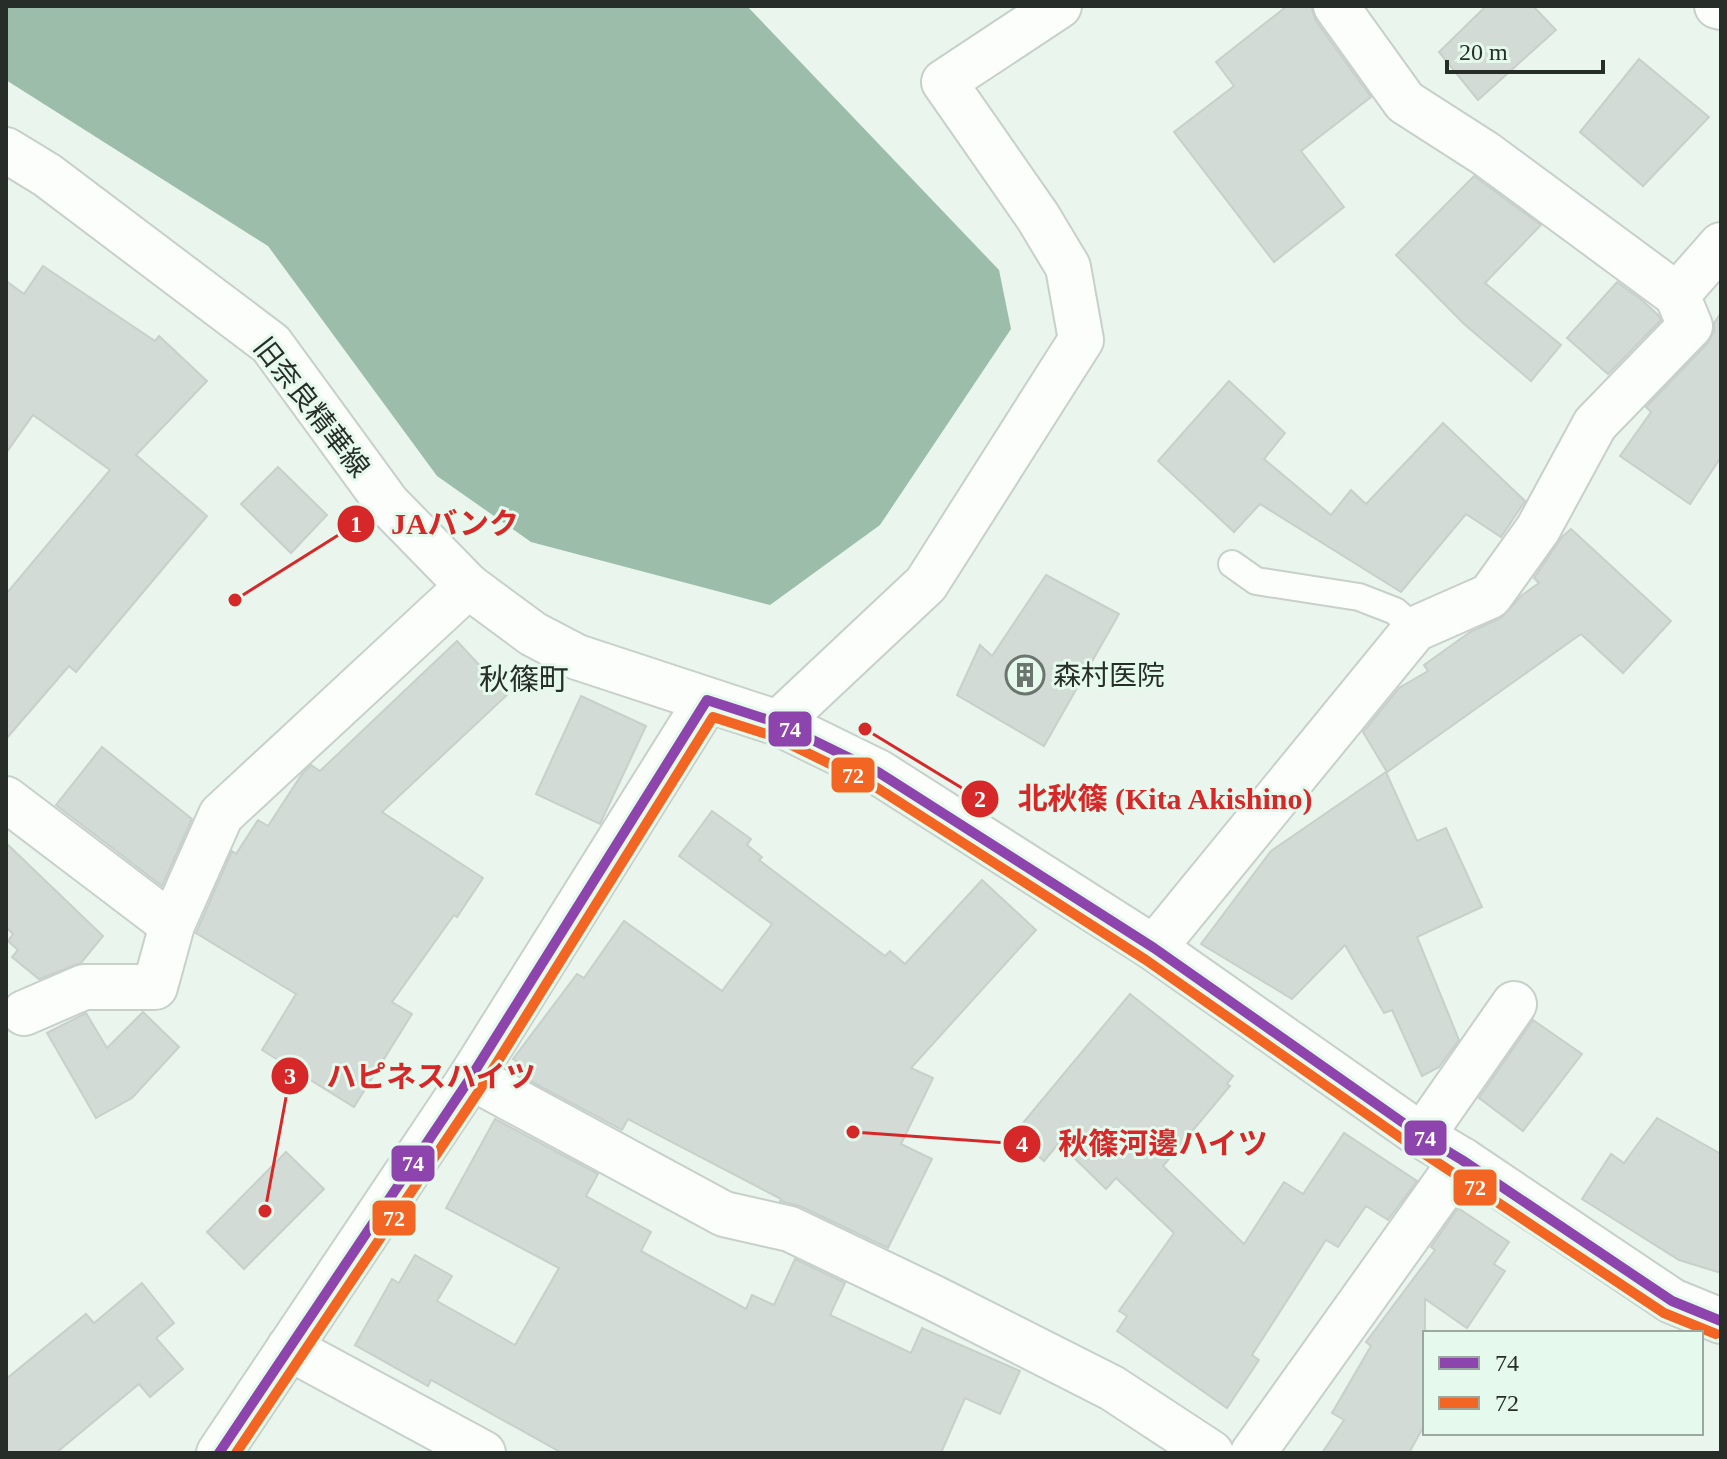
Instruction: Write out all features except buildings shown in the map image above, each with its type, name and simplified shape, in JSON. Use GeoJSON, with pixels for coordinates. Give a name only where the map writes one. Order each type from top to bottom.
{"type":"FeatureCollection","features":[{"type":"Feature","properties":{"kind":"street"},"geometry":{"type":"LineString","coordinates":[[778,723],[926,584],[1081,340],[1068,267],[1038,217],[944,82],[1059,6]]}},
{"type":"Feature","properties":{"kind":"street"},"geometry":{"type":"LineString","coordinates":[[1336,6],[1405,102],[1486,154],[1696,316]]}},
{"type":"Feature","properties":{"kind":"street","name":"旧奈良精華線"},"geometry":{"type":"LineString","coordinates":[[6,150],[47,175],[271,344],[387,503],[468,586],[533,634],[577,657],[778,723],[878,772],[1154,948],[1422,1136],[1672,1301],[1721,1321]]}},
{"type":"Feature","properties":{"kind":"street"},"geometry":{"type":"LineString","coordinates":[[1154,948],[1415,629],[1490,596],[1538,529],[1595,424],[1696,316],[1721,245]]}},
{"type":"Feature","properties":{"kind":"street"},"geometry":{"type":"LineString","coordinates":[[24,1013],[84,987],[155,987],[172,925],[221,815],[468,586]]}},
{"type":"Feature","properties":{"kind":"street"},"geometry":{"type":"LineString","coordinates":[[219,1453],[471,1077],[707,700]]}},
{"type":"Feature","properties":{"kind":"street"},"geometry":{"type":"LineString","coordinates":[[6,799],[172,925]]}},
{"type":"Feature","properties":{"kind":"street"},"geometry":{"type":"LineString","coordinates":[[1422,1136],[1514,1004]]}},
{"type":"Feature","properties":{"kind":"street"},"geometry":{"type":"LineString","coordinates":[[471,1077],[724,1214],[790,1229],[962,1311],[1112,1388],[1211,1453]]}},
{"type":"Feature","properties":{"kind":"street"},"geometry":{"type":"LineString","coordinates":[[1253,1453],[1462,1160]]}},
{"type":"Feature","properties":{"kind":"street"},"geometry":{"type":"LineString","coordinates":[[289,1348],[483,1453]]}},
{"type":"Feature","properties":{"kind":"lane"},"geometry":{"type":"LineString","coordinates":[[1232,564],[1256,581],[1359,597],[1395,611],[1415,629]]}},
{"type":"Feature","properties":{"kind":"shaded area"},"geometry":{"type":"Polygon","coordinates":[[[6,6],[747,6],[999,270],[1011,329],[880,525],[770,605],[531,542],[437,476],[268,246],[6,80],[6,6]]]}},
{"type":"Feature","properties":{"kind":"transit line","name":"74"},"geometry":{"type":"LineString","coordinates":[[219,1453],[471,1077],[707,700],[778,723],[878,772],[1154,948],[1422,1136],[1672,1301],[1721,1321]]}},
{"type":"Feature","properties":{"kind":"transit line","name":"72"},"geometry":{"type":"LineString","coordinates":[[236,1453],[483,1085],[713,717],[773,736],[871,784],[1146,960],[1414,1147],[1664,1313],[1716,1334]]}},
{"type":"Feature","properties":{"kind":"place","name":"JAバンク"},"geometry":{"type":"Point","coordinates":[235,600]}},
{"type":"Feature","properties":{"kind":"place","name":"森村医院"},"geometry":{"type":"Point","coordinates":[1025,675]}},
{"type":"Feature","properties":{"kind":"place","name":"北秋篠 (Kita Akishino)"},"geometry":{"type":"Point","coordinates":[865,729]}},
{"type":"Feature","properties":{"kind":"place","name":"秋篠河邊ハイツ"},"geometry":{"type":"Point","coordinates":[853,1132]}},
{"type":"Feature","properties":{"kind":"place","name":"ハピネスハイツ"},"geometry":{"type":"Point","coordinates":[265,1211]}},
{"type":"Feature","properties":{"kind":"district","name":"秋篠町"},"geometry":{"type":"Point","coordinates":[524,680]}}]}
